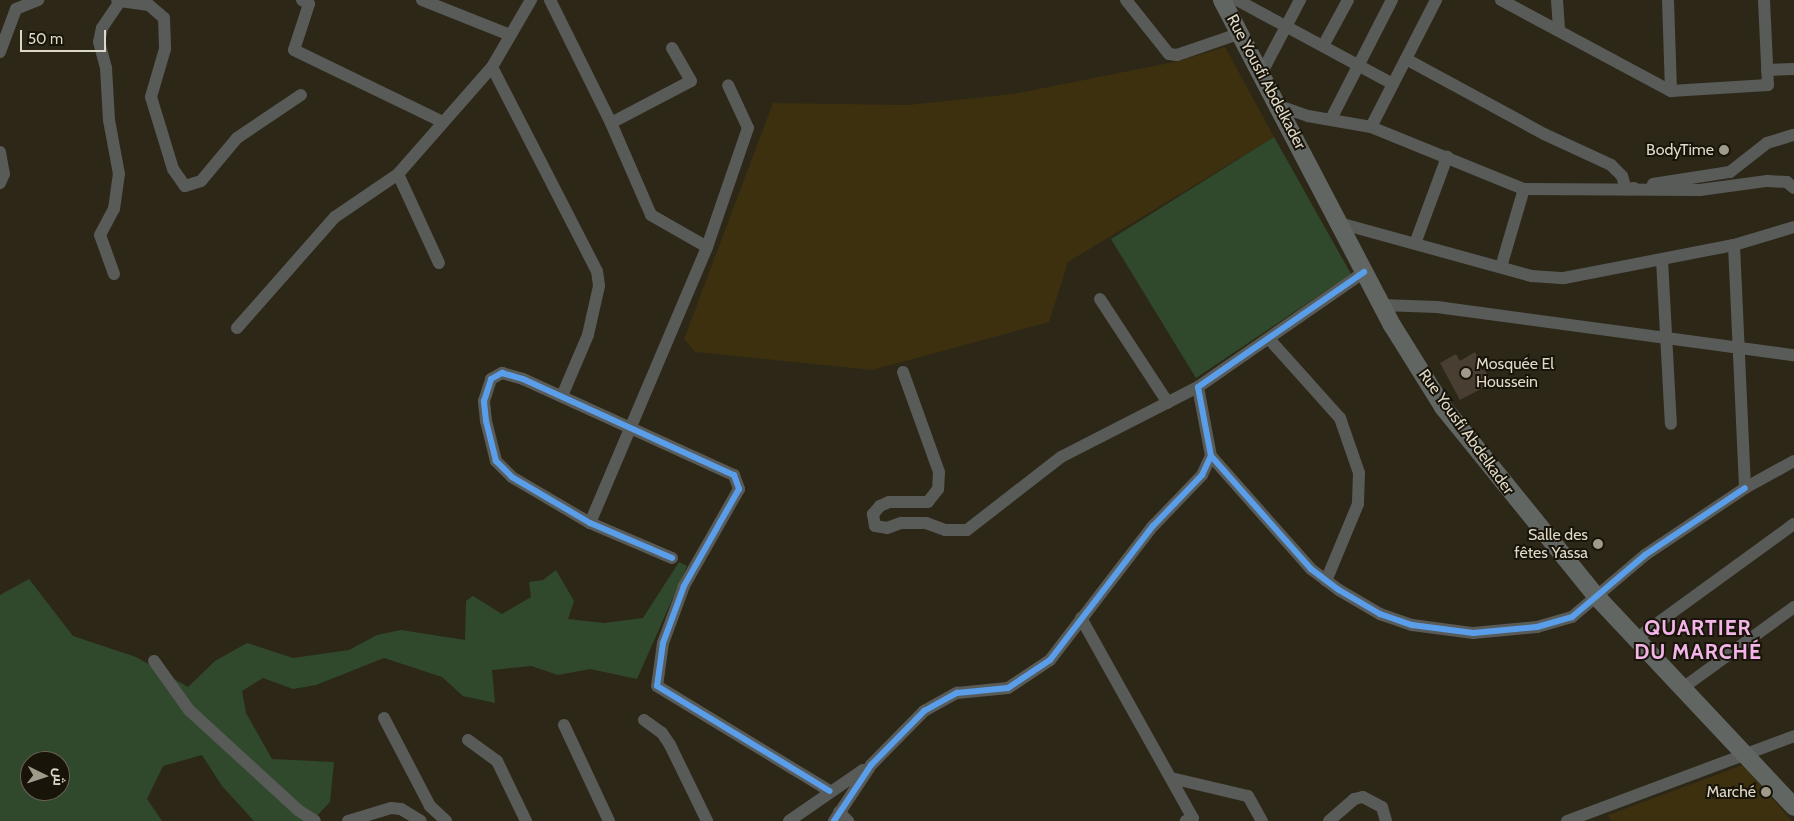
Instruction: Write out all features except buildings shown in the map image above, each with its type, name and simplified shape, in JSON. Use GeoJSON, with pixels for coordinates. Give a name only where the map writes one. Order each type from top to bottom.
{"type":"FeatureCollection","features":[{"type":"Feature","properties":{"kind":"main road","name":"Rue Yousfi Abdelkader"},"geometry":{"type":"LineString","coordinates":[[1228,2],[1240,34],[1364,272],[1443,407],[1596,596],[1748,755],[1794,807]]}},
{"type":"Feature","properties":{"kind":"street"},"geometry":{"type":"LineString","coordinates":[[0,52],[16,9],[38,0]]}},
{"type":"Feature","properties":{"kind":"street"},"geometry":{"type":"LineString","coordinates":[[302,0],[309,4],[294,50],[443,122]]}},
{"type":"Feature","properties":{"kind":"street"},"geometry":{"type":"LineString","coordinates":[[422,0],[510,35]]}},
{"type":"Feature","properties":{"kind":"street"},"geometry":{"type":"LineString","coordinates":[[237,328],[335,216],[398,174],[492,67],[530,0]]}},
{"type":"Feature","properties":{"kind":"street"},"geometry":{"type":"LineString","coordinates":[[550,0],[612,123],[651,215],[707,247]]}},
{"type":"Feature","properties":{"kind":"street"},"geometry":{"type":"LineString","coordinates":[[1126,0],[1169,54],[1177,55],[1240,34]]}},
{"type":"Feature","properties":{"kind":"street"},"geometry":{"type":"LineString","coordinates":[[1261,74],[1300,0]]}},
{"type":"Feature","properties":{"kind":"street"},"geometry":{"type":"LineString","coordinates":[[1323,46],[1348,0]]}},
{"type":"Feature","properties":{"kind":"street"},"geometry":{"type":"LineString","coordinates":[[1331,119],[1392,0]]}},
{"type":"Feature","properties":{"kind":"street"},"geometry":{"type":"LineString","coordinates":[[1371,127],[1436,0]]}},
{"type":"Feature","properties":{"kind":"street"},"geometry":{"type":"LineString","coordinates":[[1501,0],[1671,91],[1768,85],[1764,0]]}},
{"type":"Feature","properties":{"kind":"street"},"geometry":{"type":"LineString","coordinates":[[1557,0],[1559,31]]}},
{"type":"Feature","properties":{"kind":"street"},"geometry":{"type":"LineString","coordinates":[[1668,0],[1671,91]]}},
{"type":"Feature","properties":{"kind":"street"},"geometry":{"type":"LineString","coordinates":[[114,274],[100,235],[114,209],[119,174],[109,120],[106,68],[99,42],[102,28],[118,1],[148,5],[164,18],[165,49],[151,97],[173,168],[185,186],[201,181],[237,138],[301,95]]}},
{"type":"Feature","properties":{"kind":"street"},"geometry":{"type":"LineString","coordinates":[[1228,2],[1286,26],[1393,84]]}},
{"type":"Feature","properties":{"kind":"street"},"geometry":{"type":"LineString","coordinates":[[612,123],[691,81],[672,48]]}},
{"type":"Feature","properties":{"kind":"street"},"geometry":{"type":"LineString","coordinates":[[1406,59],[1544,134],[1611,165],[1622,176],[1626,189]]}},
{"type":"Feature","properties":{"kind":"street"},"geometry":{"type":"LineString","coordinates":[[492,67],[597,271],[598,286],[588,335],[562,396]]}},
{"type":"Feature","properties":{"kind":"street"},"geometry":{"type":"LineString","coordinates":[[1767,70],[1794,69]]}},
{"type":"Feature","properties":{"kind":"street"},"geometry":{"type":"LineString","coordinates":[[590,523],[632,430],[707,247],[748,128],[728,85]]}},
{"type":"Feature","properties":{"kind":"street"},"geometry":{"type":"LineString","coordinates":[[1279,106],[1371,127],[1524,189],[1700,190],[1767,181],[1787,182],[1794,188]]}},
{"type":"Feature","properties":{"kind":"street"},"geometry":{"type":"LineString","coordinates":[[1626,189],[1730,172],[1767,143],[1794,135]]}},
{"type":"Feature","properties":{"kind":"street"},"geometry":{"type":"LineString","coordinates":[[0,152],[4,174],[0,183]]}},
{"type":"Feature","properties":{"kind":"street"},"geometry":{"type":"LineString","coordinates":[[1416,241],[1447,158]]}},
{"type":"Feature","properties":{"kind":"street"},"geometry":{"type":"LineString","coordinates":[[398,174],[439,263]]}},
{"type":"Feature","properties":{"kind":"street"},"geometry":{"type":"LineString","coordinates":[[1501,267],[1524,189]]}},
{"type":"Feature","properties":{"kind":"street"},"geometry":{"type":"LineString","coordinates":[[1339,222],[1416,241],[1532,276],[1564,278],[1734,246],[1794,227]]}},
{"type":"Feature","properties":{"kind":"street"},"geometry":{"type":"LineString","coordinates":[[1734,246],[1745,488]]}},
{"type":"Feature","properties":{"kind":"street"},"geometry":{"type":"LineString","coordinates":[[1662,260],[1671,424]]}},
{"type":"Feature","properties":{"kind":"street"},"geometry":{"type":"LineString","coordinates":[[903,372],[939,472],[938,489],[928,502],[889,502],[880,506],[873,514],[875,526],[887,528],[901,522],[926,522],[945,530],[967,530],[1061,457],[1198,387],[1270,340],[1364,272]]}},
{"type":"Feature","properties":{"kind":"street"},"geometry":{"type":"LineString","coordinates":[[1100,299],[1168,403]]}},
{"type":"Feature","properties":{"kind":"street"},"geometry":{"type":"LineString","coordinates":[[1382,305],[1437,307],[1794,355]]}},
{"type":"Feature","properties":{"kind":"street"},"geometry":{"type":"LineString","coordinates":[[1270,340],[1340,418],[1359,473],[1358,504],[1326,581]]}},
{"type":"Feature","properties":{"kind":"street"},"geometry":{"type":"LineString","coordinates":[[672,558],[590,523],[512,477],[496,461],[486,421],[484,401],[491,378],[502,373],[562,396],[632,430],[734,475],[739,489],[684,586],[663,643],[657,686],[830,791]]}},
{"type":"Feature","properties":{"kind":"street"},"geometry":{"type":"LineString","coordinates":[[1198,387],[1211,456],[1326,581],[1380,614],[1412,625],[1473,633],[1556,624],[1572,617],[1645,555],[1745,488],[1794,461]]}},
{"type":"Feature","properties":{"kind":"street"},"geometry":{"type":"LineString","coordinates":[[788,821],[871,765],[924,711],[942,700],[957,693],[1008,688],[1042,666],[1153,526],[1202,474],[1211,456]]}},
{"type":"Feature","properties":{"kind":"street"},"geometry":{"type":"LineString","coordinates":[[1637,638],[1794,524]]}},
{"type":"Feature","properties":{"kind":"street"},"geometry":{"type":"LineString","coordinates":[[1684,687],[1794,606]]}},
{"type":"Feature","properties":{"kind":"street"},"geometry":{"type":"LineString","coordinates":[[1081,618],[1193,818],[1186,821]]}},
{"type":"Feature","properties":{"kind":"street"},"geometry":{"type":"LineString","coordinates":[[154,661],[189,710],[298,810],[316,821]]}},
{"type":"Feature","properties":{"kind":"street"},"geometry":{"type":"LineString","coordinates":[[384,718],[430,806],[446,821]]}},
{"type":"Feature","properties":{"kind":"street"},"geometry":{"type":"LineString","coordinates":[[644,720],[662,733],[670,745],[707,821]]}},
{"type":"Feature","properties":{"kind":"street"},"geometry":{"type":"LineString","coordinates":[[564,725],[609,821]]}},
{"type":"Feature","properties":{"kind":"street"},"geometry":{"type":"LineString","coordinates":[[1567,821],[1748,755],[1773,740],[1794,736]]}},
{"type":"Feature","properties":{"kind":"street"},"geometry":{"type":"LineString","coordinates":[[468,740],[497,761],[526,821]]}},
{"type":"Feature","properties":{"kind":"street"},"geometry":{"type":"LineString","coordinates":[[841,818],[871,765]]}},
{"type":"Feature","properties":{"kind":"street"},"geometry":{"type":"LineString","coordinates":[[1171,778],[1248,796],[1262,821]]}},
{"type":"Feature","properties":{"kind":"street"},"geometry":{"type":"LineString","coordinates":[[1328,821],[1354,799],[1363,797],[1382,807],[1386,821]]}},
{"type":"Feature","properties":{"kind":"street"},"geometry":{"type":"LineString","coordinates":[[348,821],[391,808],[401,808],[421,821]]}},
{"type":"Feature","properties":{"kind":"shaded area"},"geometry":{"type":"Polygon","coordinates":[[[1225,47],[1274,137],[1068,262],[1049,322],[872,370],[695,352],[684,339],[773,103],[908,105],[1013,94],[1179,61],[1225,47]]]}},
{"type":"Feature","properties":{"kind":"shaded area"},"geometry":{"type":"Polygon","coordinates":[[[1743,765],[1792,821],[1611,821],[1608,815],[1743,765]]]}},
{"type":"Feature","properties":{"kind":"green space"},"geometry":{"type":"Polygon","coordinates":[[[1274,137],[1351,274],[1196,378],[1111,239],[1274,137]]]}},
{"type":"Feature","properties":{"kind":"green space"},"geometry":{"type":"Polygon","coordinates":[[[679,562],[687,566],[637,679],[590,669],[558,675],[531,666],[492,670],[495,703],[463,696],[442,677],[384,658],[316,685],[293,689],[263,678],[242,691],[246,713],[272,759],[334,762],[330,802],[312,821],[254,821],[222,786],[202,755],[163,766],[147,799],[162,821],[0,821],[0,595],[29,579],[73,636],[136,657],[188,687],[215,661],[247,643],[293,658],[349,650],[377,635],[401,630],[465,640],[466,601],[473,596],[502,614],[531,597],[529,582],[543,580],[556,570],[574,601],[568,619],[604,623],[643,618],[679,562]]]}},
{"type":"Feature","properties":{"kind":"cycle path"},"geometry":{"type":"LineString","coordinates":[[834,821],[871,765],[924,711],[957,693],[1008,688],[1050,660],[1153,526],[1202,475],[1211,456],[1198,387],[1364,272]]}},
{"type":"Feature","properties":{"kind":"cycle path"},"geometry":{"type":"LineString","coordinates":[[672,558],[590,523],[512,477],[496,461],[486,421],[484,401],[491,379],[502,373],[523,379],[734,475],[739,489],[684,586],[663,643],[657,686],[830,791]]}},
{"type":"Feature","properties":{"kind":"cycle path"},"geometry":{"type":"LineString","coordinates":[[1211,456],[1311,569],[1339,590],[1380,614],[1412,625],[1473,633],[1537,627],[1572,617],[1645,555],[1745,488]]}},
{"type":"Feature","properties":{"kind":"place","name":"BodyTime"},"geometry":{"type":"Point","coordinates":[1724,150]}},
{"type":"Feature","properties":{"kind":"place","name":"Mosquée El Houssein"},"geometry":{"type":"Point","coordinates":[1466,373]}},
{"type":"Feature","properties":{"kind":"place","name":"Salle des fêtes Yassa"},"geometry":{"type":"Point","coordinates":[1598,544]}},
{"type":"Feature","properties":{"kind":"place","name":"Marché"},"geometry":{"type":"Point","coordinates":[1766,792]}},
{"type":"Feature","properties":{"kind":"district","name":"QUARTIER DU MARCHÉ"},"geometry":{"type":"Point","coordinates":[1698,640]}}]}
